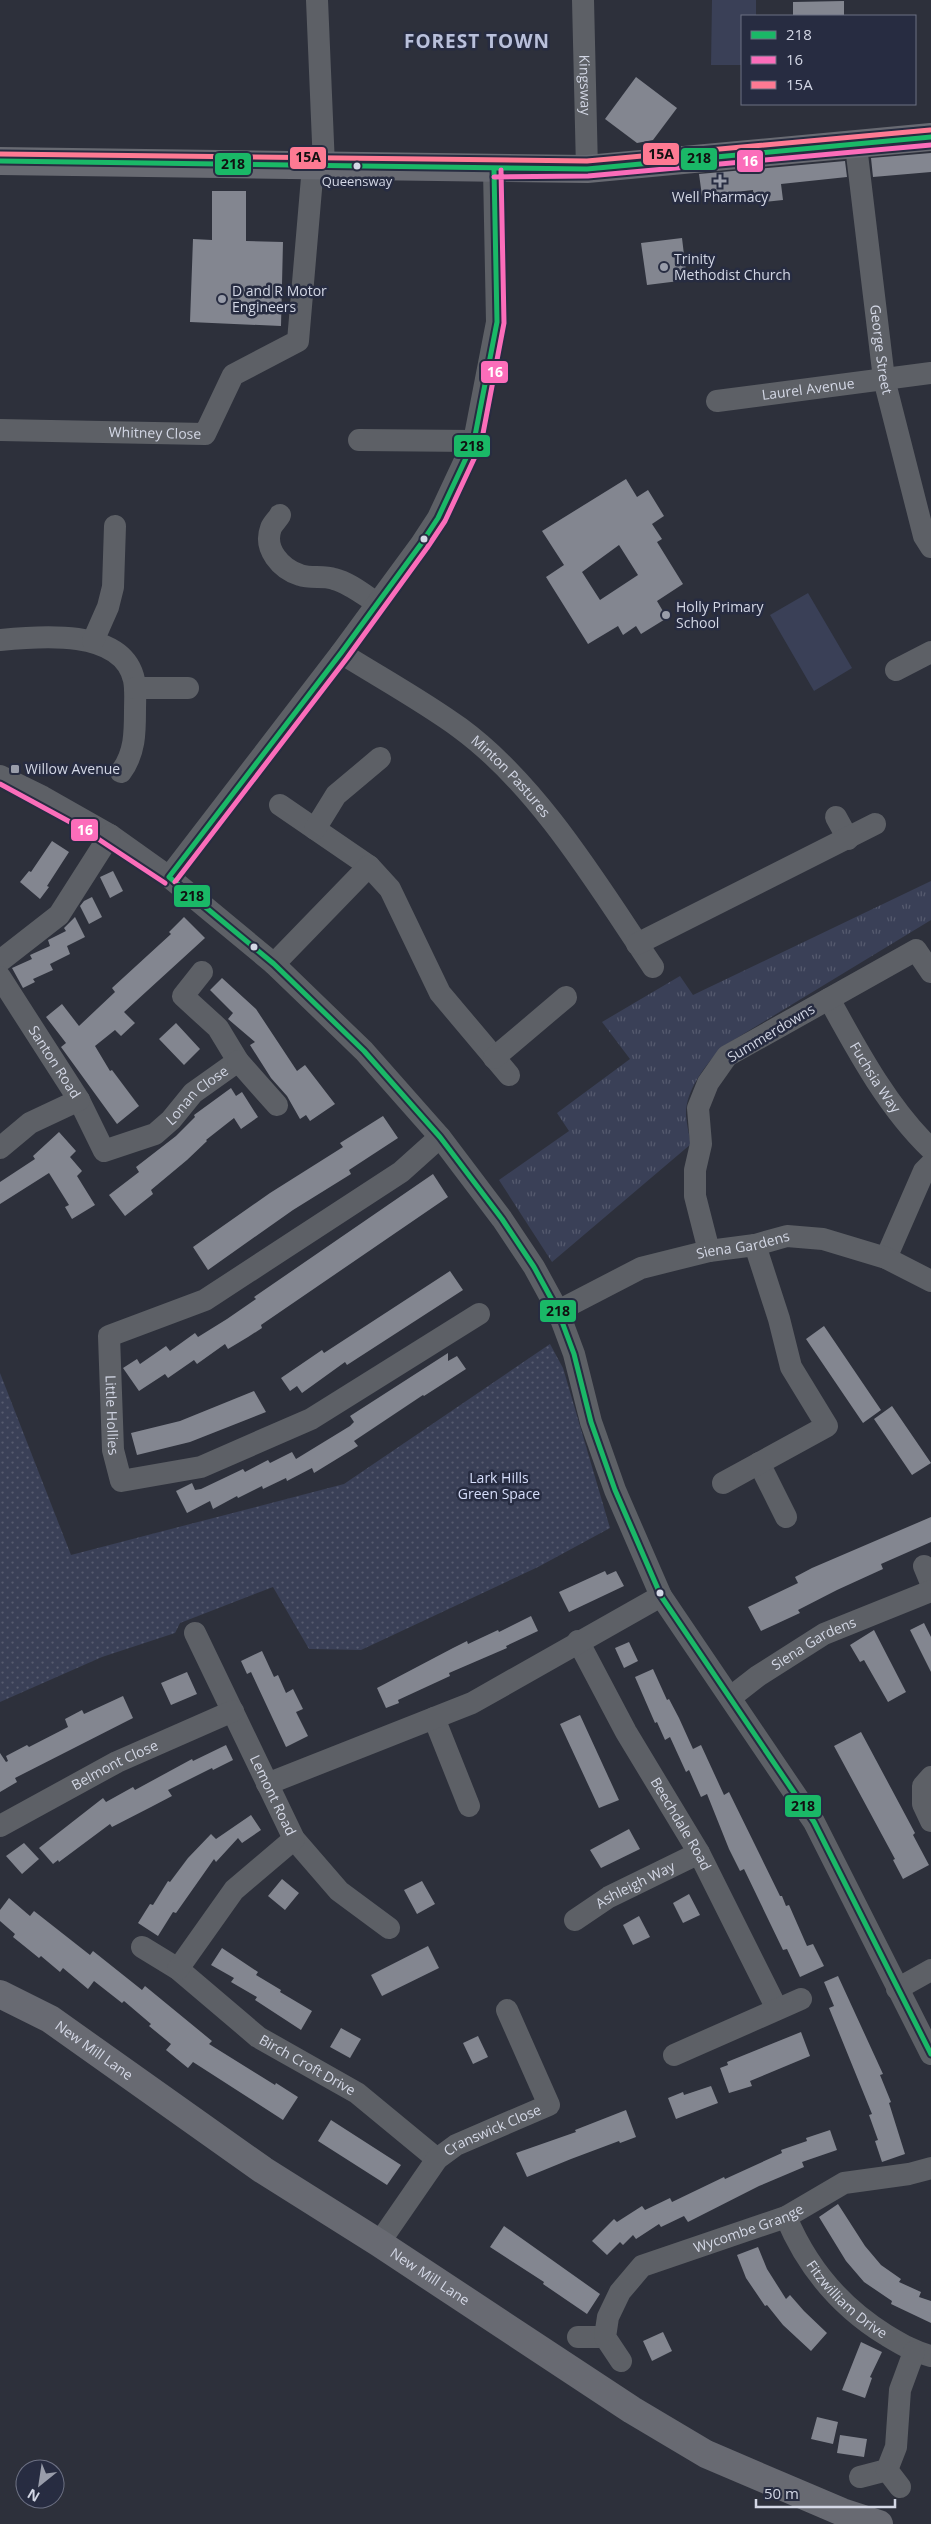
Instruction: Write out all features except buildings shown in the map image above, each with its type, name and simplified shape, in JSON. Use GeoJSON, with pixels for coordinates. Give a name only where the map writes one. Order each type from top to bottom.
{"type":"FeatureCollection","features":[{"type":"Feature","properties":{"kind":"street"},"geometry":{"type":"LineString","coordinates":[[317,0],[318,166]]}},
{"type":"Feature","properties":{"kind":"street","name":"Kingsway"},"geometry":{"type":"LineString","coordinates":[[583,0],[588,169]]}},
{"type":"Feature","properties":{"kind":"street"},"geometry":{"type":"LineString","coordinates":[[0,161],[494,170],[588,169],[856,146],[931,137]]}},
{"type":"Feature","properties":{"kind":"street","name":"George Street"},"geometry":{"type":"LineString","coordinates":[[856,146],[884,379],[924,536],[931,547]]}},
{"type":"Feature","properties":{"kind":"street","name":"Whitney Close"},"geometry":{"type":"LineString","coordinates":[[0,430],[206,434],[233,375],[298,341],[318,166]]}},
{"type":"Feature","properties":{"kind":"street"},"geometry":{"type":"LineString","coordinates":[[169,877],[378,604],[438,518],[474,441],[497,322],[494,170]]}},
{"type":"Feature","properties":{"kind":"street","name":"Laurel Avenue"},"geometry":{"type":"LineString","coordinates":[[717,400],[931,374]]}},
{"type":"Feature","properties":{"kind":"street"},"geometry":{"type":"LineString","coordinates":[[359,440],[474,441]]}},
{"type":"Feature","properties":{"kind":"street"},"geometry":{"type":"LineString","coordinates":[[280,515],[271,528],[270,547],[277,560],[286,570],[302,576],[332,578],[344,582],[378,604]]}},
{"type":"Feature","properties":{"kind":"street"},"geometry":{"type":"LineString","coordinates":[[93,641],[108,607],[113,587],[114,526]]}},
{"type":"Feature","properties":{"kind":"street"},"geometry":{"type":"LineString","coordinates":[[0,640],[62,637],[93,641],[121,657],[134,678],[135,688],[135,740],[131,754],[121,772]]}},
{"type":"Feature","properties":{"kind":"street"},"geometry":{"type":"LineString","coordinates":[[896,670],[931,652]]}},
{"type":"Feature","properties":{"kind":"street","name":"Minton Pastures"},"geometry":{"type":"LineString","coordinates":[[341,653],[460,728],[511,775],[554,824],[653,967]]}},
{"type":"Feature","properties":{"kind":"street"},"geometry":{"type":"LineString","coordinates":[[135,688],[188,688]]}},
{"type":"Feature","properties":{"kind":"street"},"geometry":{"type":"LineString","coordinates":[[316,829],[336,795],[380,758]]}},
{"type":"Feature","properties":{"kind":"street"},"geometry":{"type":"LineString","coordinates":[[0,776],[43,796],[110,835],[169,877],[274,964],[364,1051],[440,1137],[502,1219],[534,1267],[558,1310],[574,1354],[591,1422],[614,1490],[661,1596],[814,1822],[931,2054]]}},
{"type":"Feature","properties":{"kind":"street"},"geometry":{"type":"LineString","coordinates":[[280,805],[370,866],[390,889],[440,994],[509,1076]]}},
{"type":"Feature","properties":{"kind":"street"},"geometry":{"type":"LineString","coordinates":[[836,817],[848,839]]}},
{"type":"Feature","properties":{"kind":"street"},"geometry":{"type":"LineString","coordinates":[[637,944],[875,824]]}},
{"type":"Feature","properties":{"kind":"street"},"geometry":{"type":"LineString","coordinates":[[0,960],[59,915],[110,835]]}},
{"type":"Feature","properties":{"kind":"street"},"geometry":{"type":"LineString","coordinates":[[274,964],[370,866]]}},
{"type":"Feature","properties":{"kind":"street","name":"Summerdowns"},"geometry":{"type":"LineString","coordinates":[[709,1251],[695,1196],[695,1170],[700,1144],[698,1108],[708,1083],[727,1056],[916,950],[931,972]]}},
{"type":"Feature","properties":{"kind":"street","name":"Lonan Close"},"geometry":{"type":"LineString","coordinates":[[104,1151],[155,1134],[171,1120],[193,1093],[238,1061],[218,1028],[183,996],[202,972]]}},
{"type":"Feature","properties":{"kind":"street","name":"Santon Road"},"geometry":{"type":"LineString","coordinates":[[0,978],[79,1100],[104,1151]]}},
{"type":"Feature","properties":{"kind":"street"},"geometry":{"type":"LineString","coordinates":[[494,1058],[566,997]]}},
{"type":"Feature","properties":{"kind":"street","name":"Fuchsia Way"},"geometry":{"type":"LineString","coordinates":[[829,999],[855,1046],[897,1108],[931,1149]]}},
{"type":"Feature","properties":{"kind":"street"},"geometry":{"type":"LineString","coordinates":[[238,1061],[277,1105]]}},
{"type":"Feature","properties":{"kind":"street"},"geometry":{"type":"LineString","coordinates":[[0,1148],[30,1123],[79,1100]]}},
{"type":"Feature","properties":{"kind":"street","name":"Little Hollies"},"geometry":{"type":"LineString","coordinates":[[440,1137],[401,1172],[205,1300],[109,1336],[113,1450],[121,1481],[201,1467],[311,1418],[478,1314]]}},
{"type":"Feature","properties":{"kind":"street"},"geometry":{"type":"LineString","coordinates":[[886,1258],[924,1171],[931,1164]]}},
{"type":"Feature","properties":{"kind":"street","name":"Siena Gardens"},"geometry":{"type":"LineString","coordinates":[[558,1310],[641,1268],[709,1251],[754,1245],[787,1236],[822,1239],[886,1258],[931,1281]]}},
{"type":"Feature","properties":{"kind":"street"},"geometry":{"type":"LineString","coordinates":[[723,1483],[827,1426],[791,1367],[779,1319],[754,1245]]}},
{"type":"Feature","properties":{"kind":"street"},"geometry":{"type":"LineString","coordinates":[[758,1463],[786,1517]]}},
{"type":"Feature","properties":{"kind":"street","name":"Siena Gardens"},"geometry":{"type":"LineString","coordinates":[[731,1697],[758,1676],[824,1634],[931,1591]]}},
{"type":"Feature","properties":{"kind":"street"},"geometry":{"type":"LineString","coordinates":[[267,1784],[472,1703],[578,1641],[661,1596]]}},
{"type":"Feature","properties":{"kind":"street","name":"Lemont Road"},"geometry":{"type":"LineString","coordinates":[[195,1633],[294,1839],[339,1892],[389,1928]]}},
{"type":"Feature","properties":{"kind":"street","name":"Beechdale Road"},"geometry":{"type":"LineString","coordinates":[[578,1641],[626,1732],[699,1853],[777,2009]]}},
{"type":"Feature","properties":{"kind":"street","name":"Belmont Close"},"geometry":{"type":"LineString","coordinates":[[0,1826],[117,1762],[233,1711]]}},
{"type":"Feature","properties":{"kind":"street"},"geometry":{"type":"LineString","coordinates":[[434,1718],[469,1806]]}},
{"type":"Feature","properties":{"kind":"street"},"geometry":{"type":"LineString","coordinates":[[931,1776],[923,1786],[923,1804],[931,1821]]}},
{"type":"Feature","properties":{"kind":"street"},"geometry":{"type":"LineString","coordinates":[[178,1969],[234,1890],[294,1839]]}},
{"type":"Feature","properties":{"kind":"street","name":"Ashleigh Way"},"geometry":{"type":"LineString","coordinates":[[575,1920],[609,1897],[699,1853]]}},
{"type":"Feature","properties":{"kind":"street","name":"Birch Croft Drive"},"geometry":{"type":"LineString","coordinates":[[142,1948],[178,1969],[258,2037],[357,2093],[437,2160]]}},
{"type":"Feature","properties":{"kind":"street"},"geometry":{"type":"LineString","coordinates":[[897,1989],[931,1970]]}},
{"type":"Feature","properties":{"kind":"street","name":"New Mill Lane"},"geometry":{"type":"LineString","coordinates":[[0,1994],[50,2019],[263,2170],[379,2243],[632,2410],[706,2454],[842,2512],[879,2524]]}},
{"type":"Feature","properties":{"kind":"street"},"geometry":{"type":"LineString","coordinates":[[674,2055],[802,1999]]}},
{"type":"Feature","properties":{"kind":"street","name":"Cranswick Close"},"geometry":{"type":"LineString","coordinates":[[379,2243],[437,2160],[456,2145],[549,2105],[507,2010]]}},
{"type":"Feature","properties":{"kind":"street","name":"Wycombe Grange"},"geometry":{"type":"LineString","coordinates":[[605,2337],[608,2317],[620,2292],[642,2266],[786,2217],[844,2183],[909,2174],[931,2168]]}},
{"type":"Feature","properties":{"kind":"street","name":"Fitzwilliam Drive"},"geometry":{"type":"LineString","coordinates":[[786,2217],[798,2244],[825,2285],[864,2321],[922,2354]]}},
{"type":"Feature","properties":{"kind":"street"},"geometry":{"type":"LineString","coordinates":[[578,2337],[605,2337],[621,2361]]}},
{"type":"Feature","properties":{"kind":"street"},"geometry":{"type":"LineString","coordinates":[[860,2477],[894,2479],[900,2390],[922,2354]]}},
{"type":"Feature","properties":{"kind":"green space"},"geometry":{"type":"Polygon","coordinates":[[[712,0],[756,0],[756,15],[741,15],[741,65],[711,65],[712,0]]]}},
{"type":"Feature","properties":{"kind":"green space"},"geometry":{"type":"Polygon","coordinates":[[[808,593],[852,668],[814,691],[770,615],[808,593]]]}},
{"type":"Feature","properties":{"kind":"green space"},"geometry":{"type":"Polygon","coordinates":[[[931,881],[931,920],[722,1047],[703,1070],[689,1097],[686,1116],[691,1144],[552,1262],[499,1180],[569,1131],[557,1113],[630,1059],[602,1022],[680,976],[693,995],[931,881]]]}},
{"type":"Feature","properties":{"kind":"green space","name":"Lark Hills Green Space"},"geometry":{"type":"Polygon","coordinates":[[[550,1344],[563,1368],[610,1528],[538,1567],[361,1650],[309,1649],[273,1587],[180,1623],[175,1633],[102,1657],[0,1702],[0,1373],[71,1555],[344,1484],[550,1344]]]}},
{"type":"Feature","properties":{"kind":"transit line","name":"15A"},"geometry":{"type":"LineString","coordinates":[[0,154],[587,161],[930,130]]}},
{"type":"Feature","properties":{"kind":"transit line","name":"218"},"geometry":{"type":"LineString","coordinates":[[0,161],[587,169],[931,137]]}},
{"type":"Feature","properties":{"kind":"transit line","name":"16"},"geometry":{"type":"LineString","coordinates":[[494,177],[588,176],[931,145]]}},
{"type":"Feature","properties":{"kind":"transit line","name":"218"},"geometry":{"type":"LineString","coordinates":[[494,170],[497,322],[474,441],[438,518],[421,544],[341,653],[169,877],[274,964],[364,1051],[440,1137],[502,1219],[534,1267],[558,1311],[574,1354],[591,1422],[615,1490],[661,1596],[814,1822],[931,2054]]}},
{"type":"Feature","properties":{"kind":"transit line","name":"16"},"geometry":{"type":"LineString","coordinates":[[175,882],[347,658],[427,548],[445,521],[481,444],[504,323],[501,170]]}},
{"type":"Feature","properties":{"kind":"transit line","name":"16"},"geometry":{"type":"LineString","coordinates":[[0,784],[83,829],[165,883]]}},
{"type":"Feature","properties":{"kind":"place","name":"Queensway"},"geometry":{"type":"Point","coordinates":[357,166]}},
{"type":"Feature","properties":{"kind":"place","name":"Well Pharmacy"},"geometry":{"type":"Point","coordinates":[720,181]}},
{"type":"Feature","properties":{"kind":"place","name":"Trinity Methodist Church"},"geometry":{"type":"Point","coordinates":[664,267]}},
{"type":"Feature","properties":{"kind":"place","name":"D and R Motor Engineers"},"geometry":{"type":"Point","coordinates":[222,299]}},
{"type":"Feature","properties":{"kind":"place","name":"Holly Primary School"},"geometry":{"type":"Point","coordinates":[666,615]}},
{"type":"Feature","properties":{"kind":"place","name":"Willow Avenue"},"geometry":{"type":"Point","coordinates":[15,769]}},
{"type":"Feature","properties":{"kind":"district","name":"FOREST TOWN"},"geometry":{"type":"Point","coordinates":[477,41]}}]}
